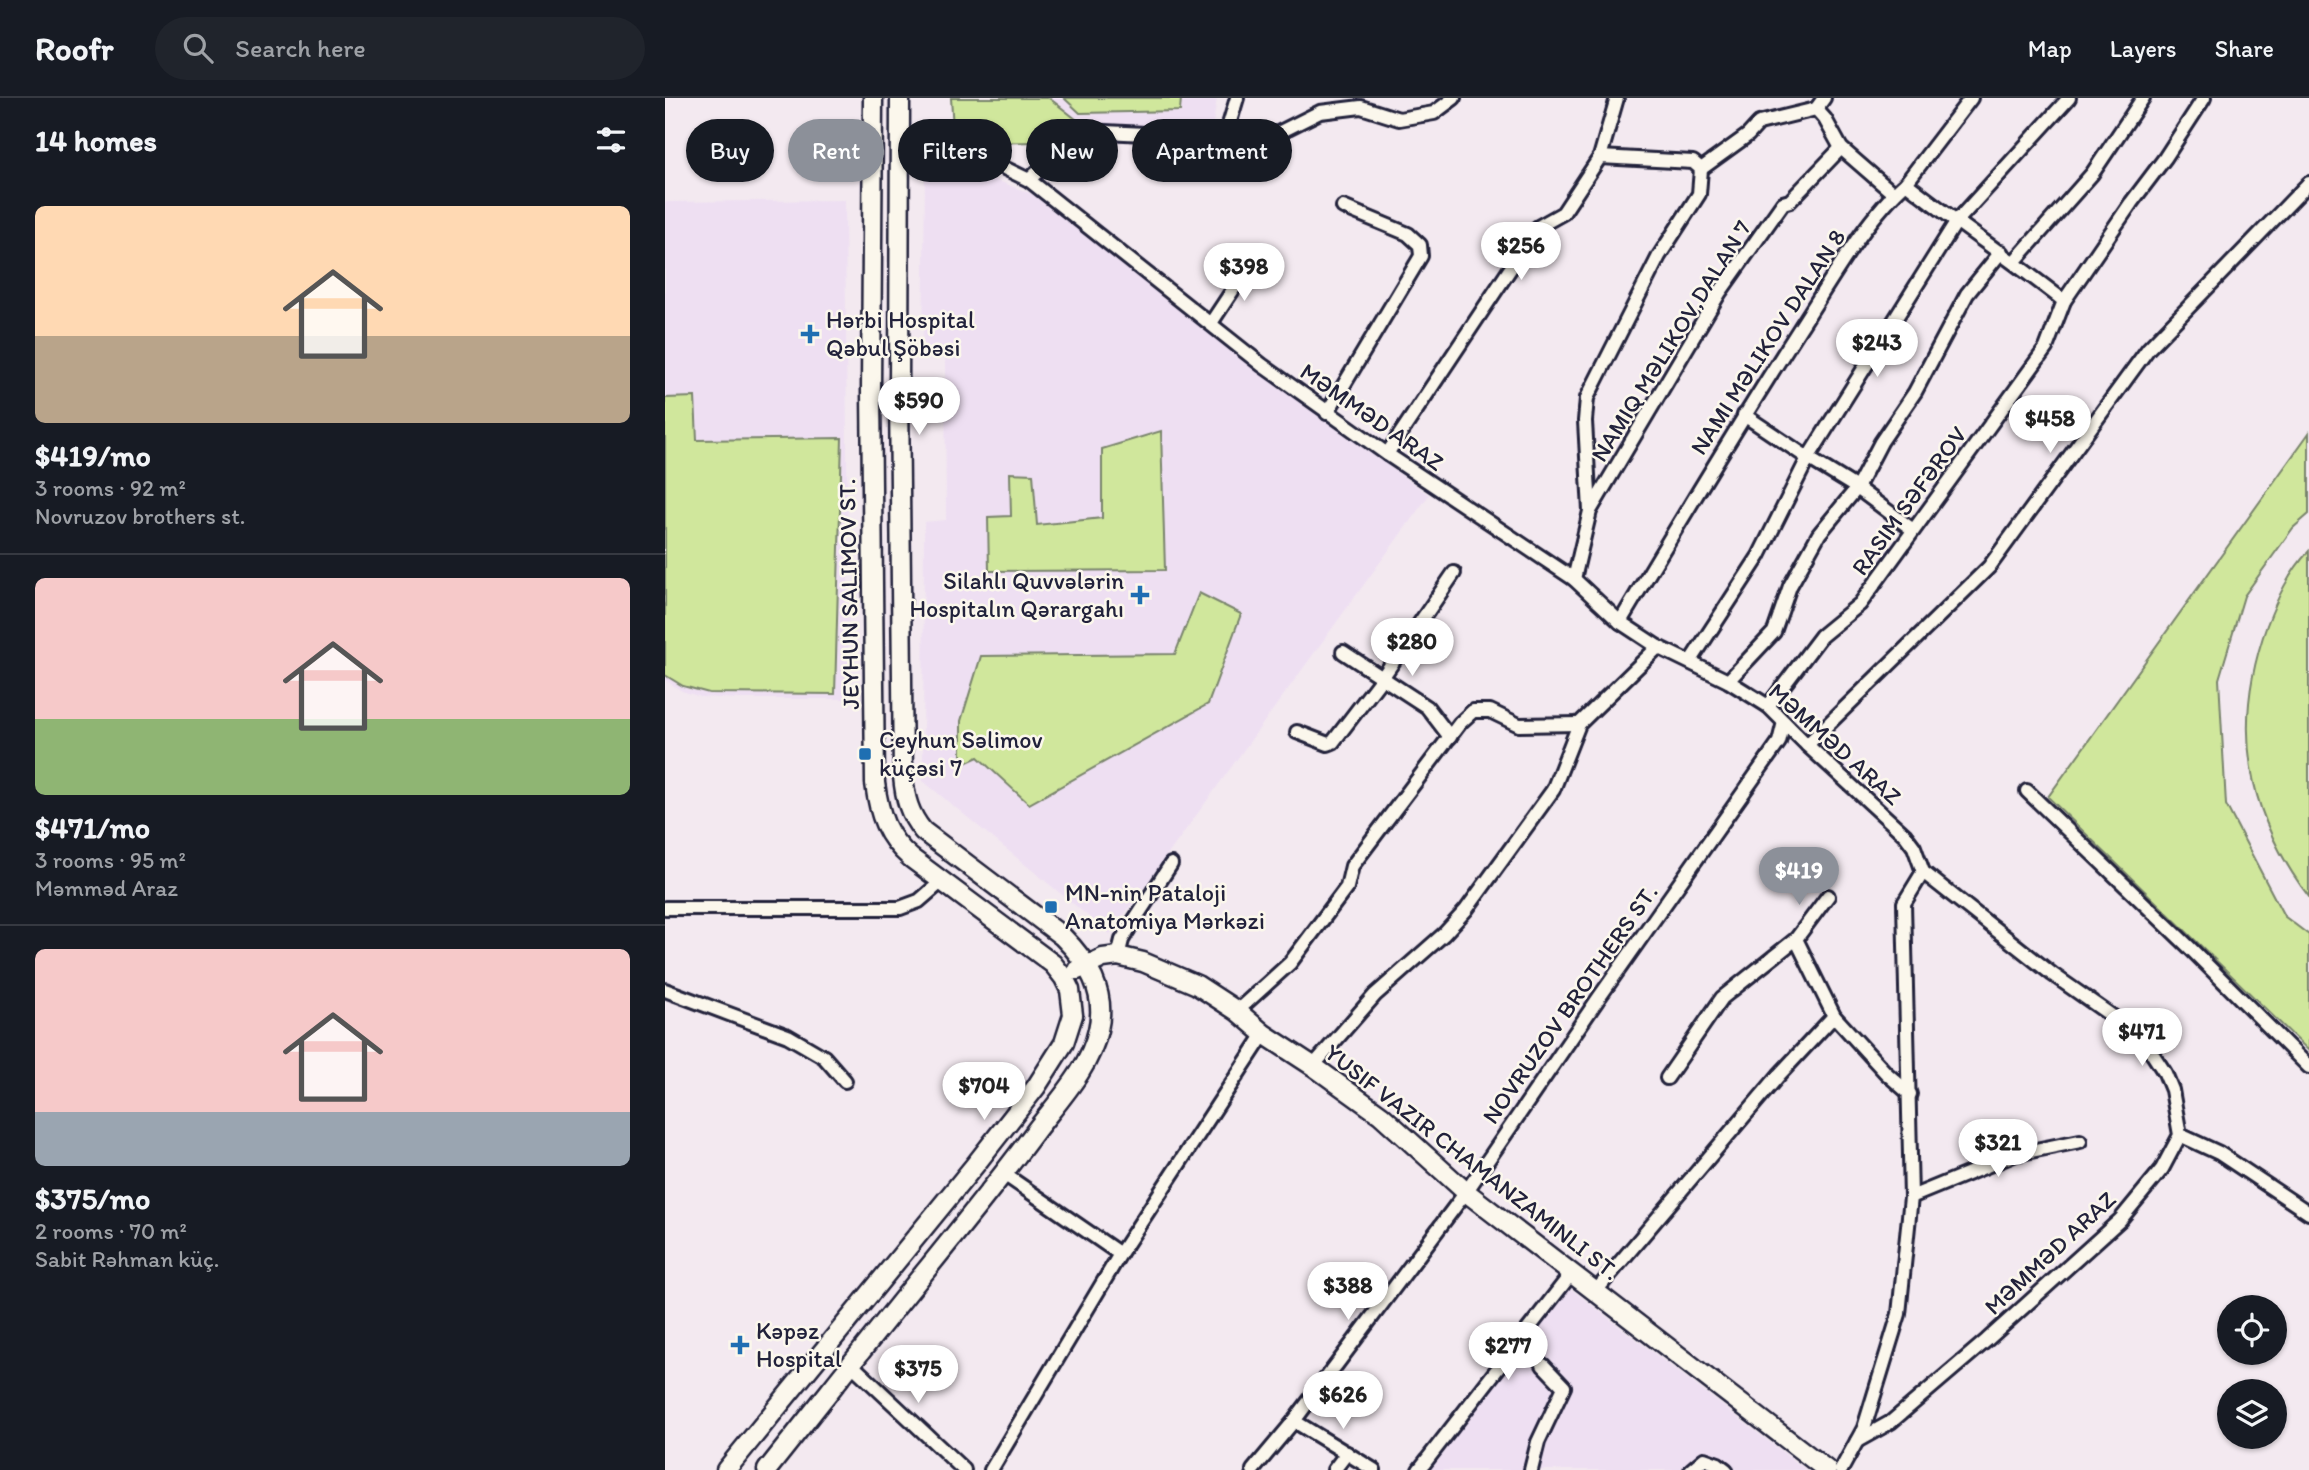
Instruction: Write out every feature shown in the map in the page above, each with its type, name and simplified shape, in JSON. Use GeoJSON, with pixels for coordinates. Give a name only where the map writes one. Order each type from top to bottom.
{"type":"FeatureCollection","features":[{"type":"Feature","properties":{"kind":"main road","name":"JEYHUN SALIMOV ST."},"geometry":{"type":"LineString","coordinates":[[873,98],[871,390],[874,704],[876,796],[880,815],[898,846],[1040,953],[1065,978]]}},
{"type":"Feature","properties":{"kind":"main road"},"geometry":{"type":"LineString","coordinates":[[900,98],[900,119]]}},
{"type":"Feature","properties":{"kind":"main road"},"geometry":{"type":"LineString","coordinates":[[767,1470],[1004,1174],[1088,1059],[1099,1029],[1098,990],[1087,964],[1062,936],[923,831],[910,812],[905,796],[899,393],[900,182]]}},
{"type":"Feature","properties":{"kind":"main road"},"geometry":{"type":"LineString","coordinates":[[874,704],[903,703]]}},
{"type":"Feature","properties":{"kind":"main road"},"geometry":{"type":"LineString","coordinates":[[726,1470],[1036,1087],[1064,1043],[1073,1015],[1070,990],[1065,978],[1087,964],[1118,956]]}},
{"type":"Feature","properties":{"kind":"main road","name":"YUSIF VAZIR CHAMANZAMINLI ST."},"geometry":{"type":"LineString","coordinates":[[1118,956],[1143,962],[1197,985],[1381,1115],[1466,1192],[1827,1470]]}},
{"type":"Feature","properties":{"kind":"main road"},"geometry":{"type":"LineString","coordinates":[[917,1235],[940,1253]]}},
{"type":"Feature","properties":{"kind":"street"},"geometry":{"type":"LineString","coordinates":[[1231,119],[1237,98]]}},
{"type":"Feature","properties":{"kind":"street"},"geometry":{"type":"LineString","coordinates":[[1292,126],[1320,112],[1361,107],[1399,119],[1434,113],[1454,98]]}},
{"type":"Feature","properties":{"kind":"street"},"geometry":{"type":"LineString","coordinates":[[1387,454],[1538,227],[1563,213],[1600,158],[1617,98]]}},
{"type":"Feature","properties":{"kind":"street"},"geometry":{"type":"LineString","coordinates":[[1590,511],[1585,421],[1587,398],[1659,256],[1699,194],[1701,169],[1748,135],[1759,123],[1816,109],[1824,98]]}},
{"type":"Feature","properties":{"kind":"street","name":"NAMI MƏLIKOV DALAN 8"},"geometry":{"type":"LineString","coordinates":[[1620,622],[1744,415],[1847,255],[1971,98]]}},
{"type":"Feature","properties":{"kind":"street"},"geometry":{"type":"LineString","coordinates":[[1690,662],[1759,556],[1808,458],[1956,222],[2069,98]]}},
{"type":"Feature","properties":{"kind":"street"},"geometry":{"type":"LineString","coordinates":[[2014,262],[2092,174],[2143,98]]}},
{"type":"Feature","properties":{"kind":"street","name":"RASIM SƏFƏROV"},"geometry":{"type":"LineString","coordinates":[[1768,706],[1821,636],[1860,604],[2046,348],[2064,301],[2204,98]]}},
{"type":"Feature","properties":{"kind":"street"},"geometry":{"type":"LineString","coordinates":[[1816,109],[1825,119],[1841,148],[1894,194]]}},
{"type":"Feature","properties":{"kind":"street","name":"NAMIQ MƏLIKOV,DALAN 7"},"geometry":{"type":"LineString","coordinates":[[1574,579],[1590,511],[1720,292],[1783,203],[1790,201],[1841,148]]}},
{"type":"Feature","properties":{"kind":"street"},"geometry":{"type":"LineString","coordinates":[[1600,158],[1693,162],[1701,169]]}},
{"type":"Feature","properties":{"kind":"street","name":"MƏMMƏD ARAZ"},"geometry":{"type":"LineString","coordinates":[[1032,182],[1262,365],[1327,413],[1574,579],[1620,622],[1658,647],[1728,681],[1768,706],[1905,835],[1914,847],[1923,872],[2052,974],[2132,1030],[2148,1047],[2165,1073],[2172,1090],[2180,1135],[2162,1168],[2120,1220],[1987,1340],[1891,1422],[1857,1441]]}},
{"type":"Feature","properties":{"kind":"street"},"geometry":{"type":"LineString","coordinates":[[1906,183],[2064,301]]}},
{"type":"Feature","properties":{"kind":"street"},"geometry":{"type":"LineString","coordinates":[[1807,745],[1989,567],[2148,349],[2309,183]]}},
{"type":"Feature","properties":{"kind":"street"},"geometry":{"type":"LineString","coordinates":[[1327,413],[1421,256],[1420,245],[1408,234],[1343,207]]}},
{"type":"Feature","properties":{"kind":"street"},"geometry":{"type":"LineString","coordinates":[[1728,681],[1774,632],[1790,586],[1813,544],[1857,488],[1881,442],[1915,392],[1967,294],[2001,252]]}},
{"type":"Feature","properties":{"kind":"street"},"geometry":{"type":"LineString","coordinates":[[1211,323],[1250,264]]}},
{"type":"Feature","properties":{"kind":"street"},"geometry":{"type":"LineString","coordinates":[[1744,415],[1857,488],[1913,530]]}},
{"type":"Feature","properties":{"kind":"street"},"geometry":{"type":"LineString","coordinates":[[1297,732],[1328,744],[1333,742],[1382,678],[1454,573]]}},
{"type":"Feature","properties":{"kind":"street"},"geometry":{"type":"LineString","coordinates":[[1313,1066],[1375,996],[1444,934],[1466,909],[1553,790],[1579,724],[1658,647]]}},
{"type":"Feature","properties":{"kind":"street"},"geometry":{"type":"LineString","coordinates":[[1343,652],[1427,707],[1450,737]]}},
{"type":"Feature","properties":{"kind":"street"},"geometry":{"type":"LineString","coordinates":[[1237,1012],[1290,963],[1347,887],[1352,866],[1460,723],[1473,711],[1490,711],[1519,725],[1579,724]]}},
{"type":"Feature","properties":{"kind":"street","name":"NOVRUZOV BROTHERS ST."},"geometry":{"type":"LineString","coordinates":[[1253,1470],[1294,1421],[1466,1192],[1779,742],[1784,722]]}},
{"type":"Feature","properties":{"kind":"street"},"geometry":{"type":"LineString","coordinates":[[2028,791],[2309,1067]]}},
{"type":"Feature","properties":{"kind":"street"},"geometry":{"type":"LineString","coordinates":[[1118,956],[1122,940],[1171,864]]}},
{"type":"Feature","properties":{"kind":"street"},"geometry":{"type":"LineString","coordinates":[[1841,1470],[1864,1427],[1899,1314],[1911,1197],[1904,903],[1923,872]]}},
{"type":"Feature","properties":{"kind":"street"},"geometry":{"type":"LineString","coordinates":[[665,908],[900,908],[919,901],[942,881]]}},
{"type":"Feature","properties":{"kind":"street"},"geometry":{"type":"LineString","coordinates":[[1667,1078],[1722,998],[1796,939],[1828,896]]}},
{"type":"Feature","properties":{"kind":"street"},"geometry":{"type":"LineString","coordinates":[[1796,939],[1834,1016],[1909,1094]]}},
{"type":"Feature","properties":{"kind":"street"},"geometry":{"type":"LineString","coordinates":[[665,990],[787,1036],[824,1057],[845,1081]]}},
{"type":"Feature","properties":{"kind":"street"},"geometry":{"type":"LineString","coordinates":[[1595,1292],[1779,1075],[1834,1016]]}},
{"type":"Feature","properties":{"kind":"street"},"geometry":{"type":"LineString","coordinates":[[991,1470],[1120,1254],[1264,1034]]}},
{"type":"Feature","properties":{"kind":"street"},"geometry":{"type":"LineString","coordinates":[[2180,1135],[2219,1153],[2309,1213]]}},
{"type":"Feature","properties":{"kind":"street"},"geometry":{"type":"LineString","coordinates":[[1911,1197],[2016,1154],[2080,1141]]}},
{"type":"Feature","properties":{"kind":"street"},"geometry":{"type":"LineString","coordinates":[[1004,1174],[1120,1254]]}},
{"type":"Feature","properties":{"kind":"street"},"geometry":{"type":"LineString","coordinates":[[1419,1470],[1571,1274]]}},
{"type":"Feature","properties":{"kind":"street"},"geometry":{"type":"LineString","coordinates":[[851,1364],[964,1470]]}},
{"type":"Feature","properties":{"kind":"street"},"geometry":{"type":"LineString","coordinates":[[1531,1470],[1538,1442],[1564,1387],[1543,1365]]}},
{"type":"Feature","properties":{"kind":"street"},"geometry":{"type":"LineString","coordinates":[[1294,1421],[1374,1470]]}},
{"type":"Feature","properties":{"kind":"street"},"geometry":{"type":"LineString","coordinates":[[1335,1470],[1347,1453]]}},
{"type":"Feature","properties":{"kind":"street"},"geometry":{"type":"LineString","coordinates":[[1691,1470],[1704,1460],[1718,1464],[1726,1470]]}},
{"type":"Feature","properties":{"kind":"shaded area"},"geometry":{"type":"Polygon","coordinates":[[[1049,98],[1217,98],[1214,119],[1132,119],[1132,128],[1118,126],[1118,119],[1076,119],[1049,98]]]}},
{"type":"Feature","properties":{"kind":"shaded area","name":"Silahlı Quvvələrin Hospitalın Qərargahı"},"geometry":{"type":"Polygon","coordinates":[[[925,182],[1001,182],[1032,194],[1280,388],[1429,495],[1110,934],[923,781],[924,522],[946,520],[945,359],[923,356],[925,182]]]}},
{"type":"Feature","properties":{"kind":"shaded area"},"geometry":{"type":"Polygon","coordinates":[[[845,200],[849,699],[701,697],[682,691],[665,680],[665,202],[845,200]]]}},
{"type":"Feature","properties":{"kind":"shaded area"},"geometry":{"type":"Polygon","coordinates":[[[1567,1286],[1806,1470],[1426,1470],[1567,1286]]]}},
{"type":"Feature","properties":{"kind":"green space"},"geometry":{"type":"Polygon","coordinates":[[[951,98],[1049,98],[1076,119],[1026,119],[1026,142],[1012,142],[1012,119],[952,119],[951,98]]]}},
{"type":"Feature","properties":{"kind":"green space"},"geometry":{"type":"Polygon","coordinates":[[[1064,98],[1181,98],[1180,111],[1080,113],[1064,98]]]}},
{"type":"Feature","properties":{"kind":"green space"},"geometry":{"type":"Polygon","coordinates":[[[695,397],[697,440],[842,438],[835,694],[709,693],[683,686],[665,675],[665,398],[695,397]]]}},
{"type":"Feature","properties":{"kind":"green space"},"geometry":{"type":"Polygon","coordinates":[[[1161,431],[1165,570],[989,571],[988,517],[1011,516],[1010,473],[1033,474],[1037,525],[1102,518],[1102,449],[1161,431]]]}},
{"type":"Feature","properties":{"kind":"green space"},"geometry":{"type":"Polygon","coordinates":[[[2309,433],[2309,514],[2293,528],[2244,596],[2219,679],[2226,805],[2284,916],[2309,935],[2309,1051],[2048,797],[2309,433]]]}},
{"type":"Feature","properties":{"kind":"green space"},"geometry":{"type":"Polygon","coordinates":[[[2309,551],[2309,897],[2271,833],[2251,767],[2248,733],[2256,662],[2267,625],[2284,586],[2309,551]]]}},
{"type":"Feature","properties":{"kind":"green space"},"geometry":{"type":"Polygon","coordinates":[[[1199,593],[1241,614],[1208,704],[1029,804],[978,757],[961,765],[961,721],[981,656],[1175,654],[1199,593]]]}},
{"type":"Feature","properties":{"kind":"place","name":"Hərbi Hospital Qəbul Şöbəsi"},"geometry":{"type":"Point","coordinates":[810,334]}},
{"type":"Feature","properties":{"kind":"place","name":"Silahlı Quvvələrin Hospitalın Qərargahı"},"geometry":{"type":"Point","coordinates":[1140,595]}},
{"type":"Feature","properties":{"kind":"place","name":"Ceyhun Səlimov küçəsi 7"},"geometry":{"type":"Point","coordinates":[865,754]}},
{"type":"Feature","properties":{"kind":"place","name":"MN-nin Pataloji Anatomiya Mərkəzi"},"geometry":{"type":"Point","coordinates":[1051,907]}},
{"type":"Feature","properties":{"kind":"place","name":"Kəpəz Hospital"},"geometry":{"type":"Point","coordinates":[740,1345]}}]}
